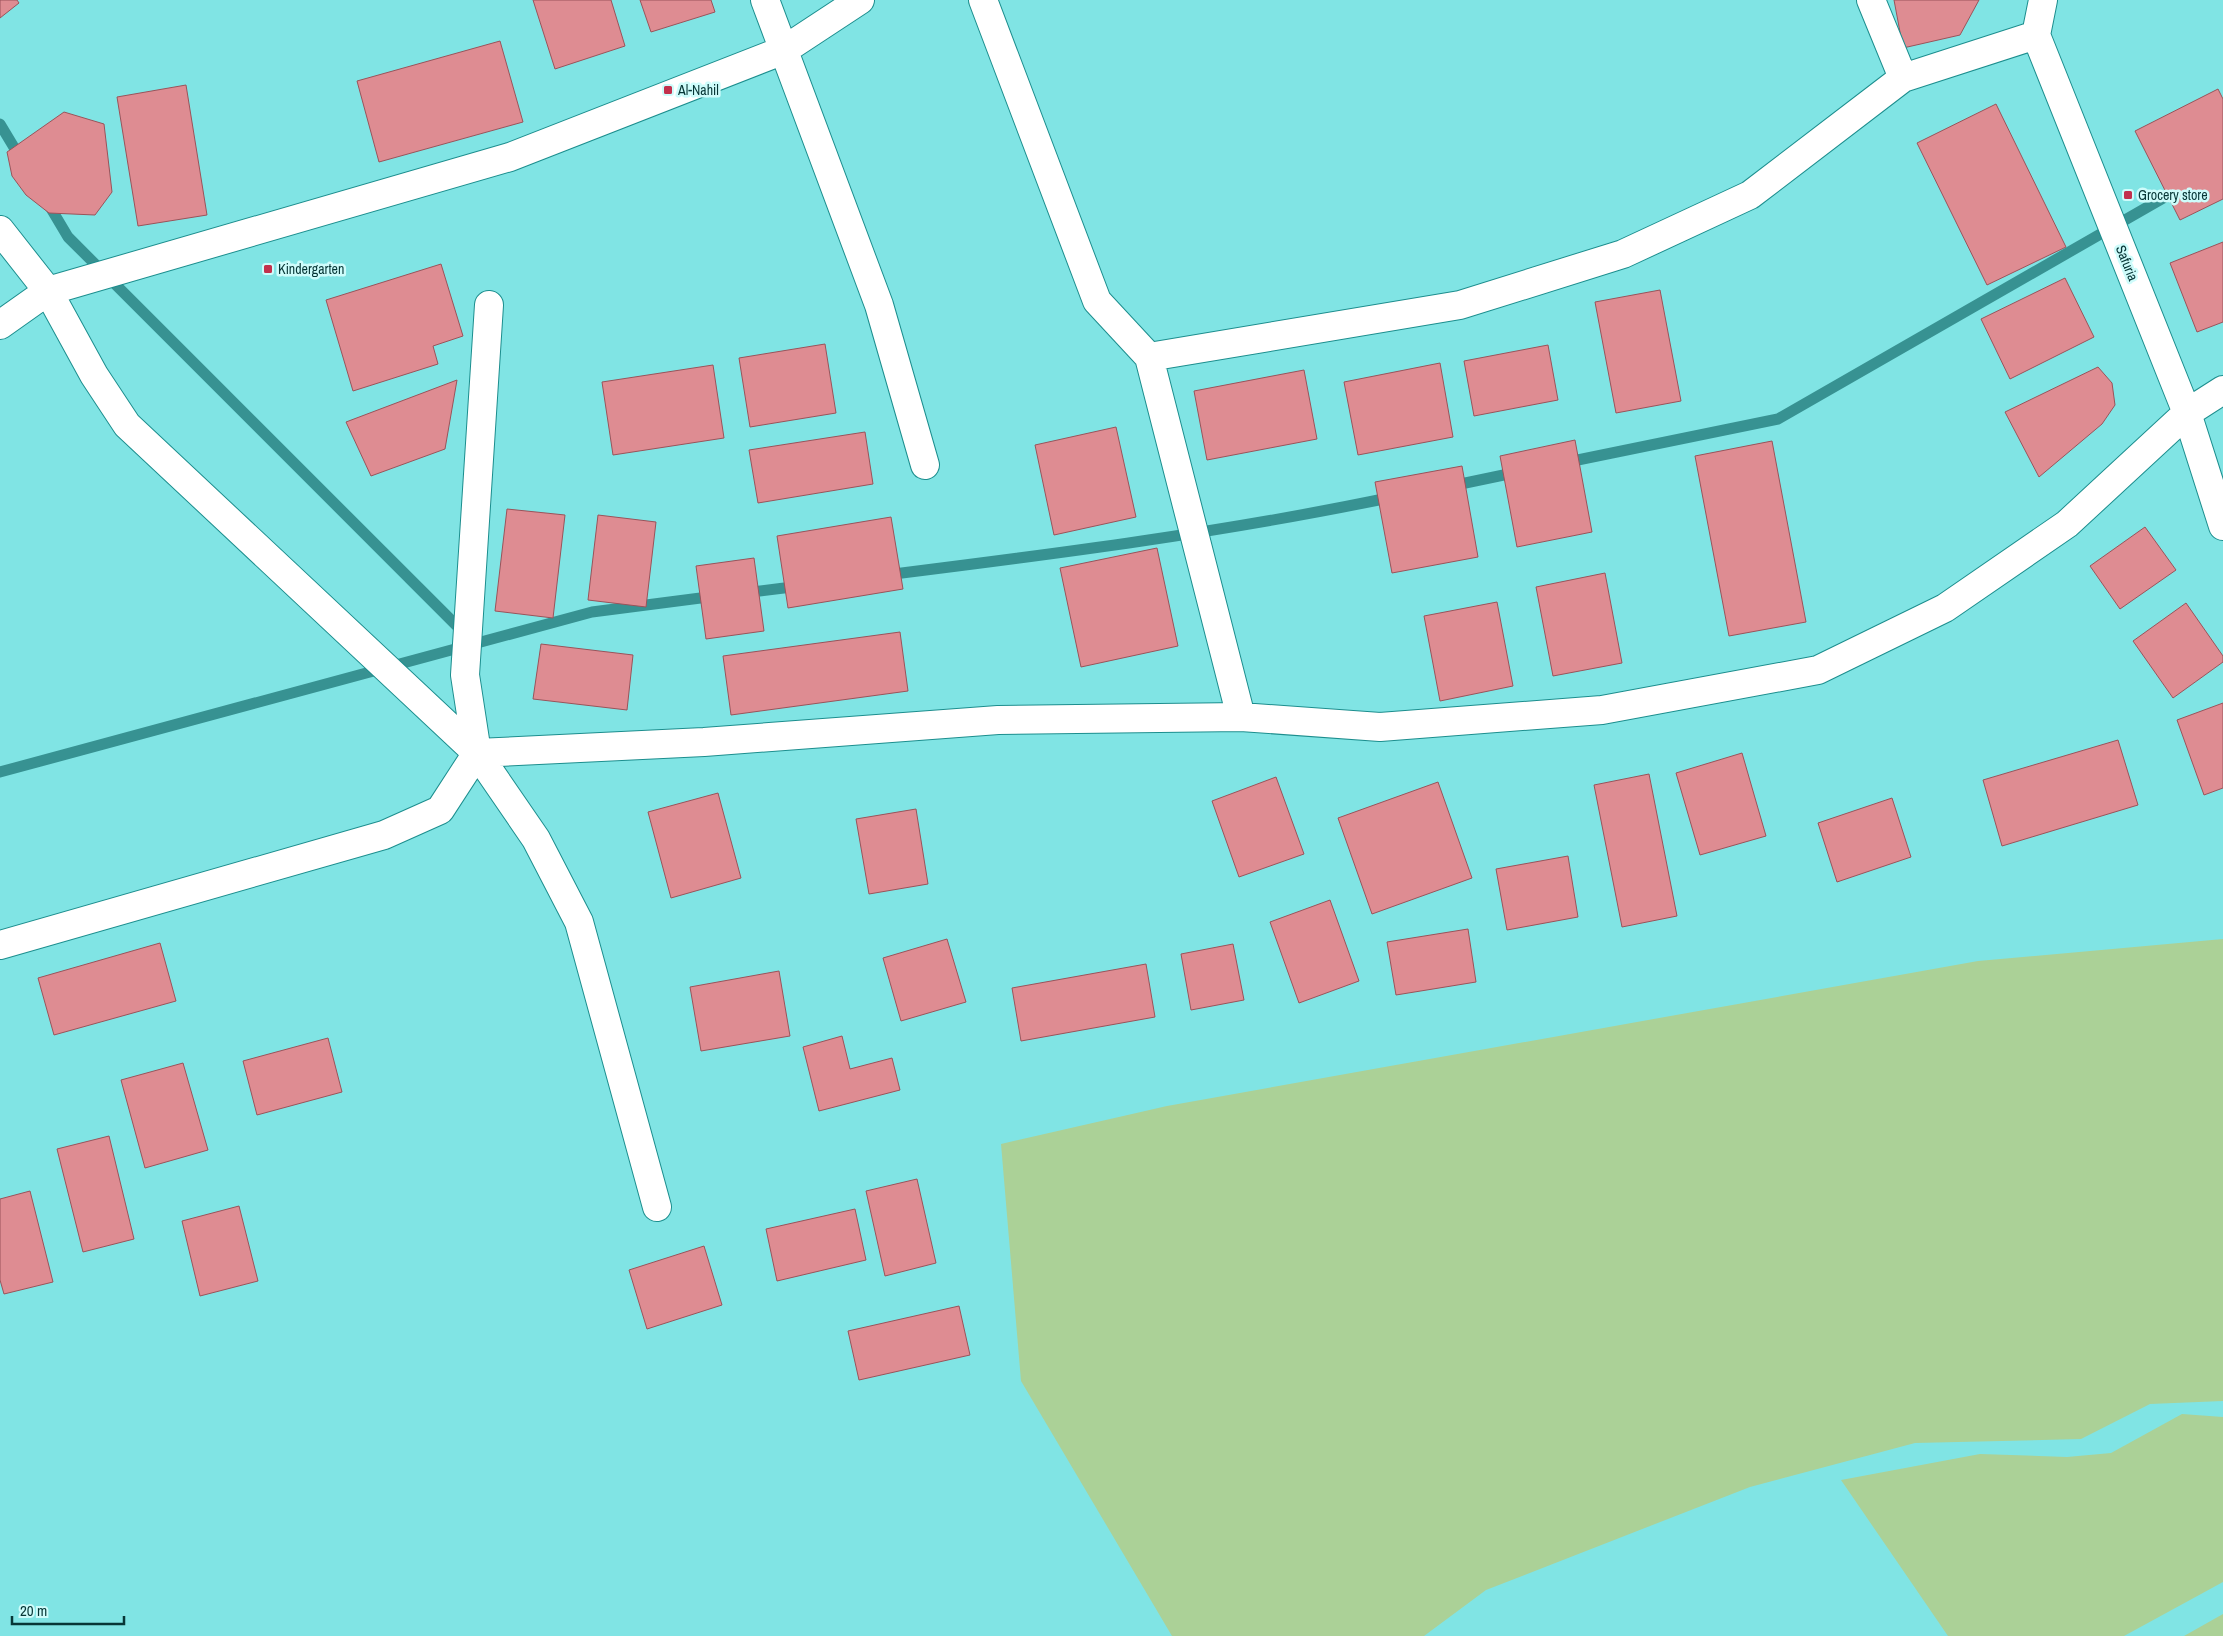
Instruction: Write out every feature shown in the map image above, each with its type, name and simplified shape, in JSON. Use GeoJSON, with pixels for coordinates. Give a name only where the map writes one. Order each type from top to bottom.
{"type":"FeatureCollection","features":[{"type":"Feature","properties":{"kind":"street"},"geometry":{"type":"LineString","coordinates":[[765,0],[879,304],[925,465]]}},
{"type":"Feature","properties":{"kind":"street"},"geometry":{"type":"LineString","coordinates":[[0,325],[48,291],[510,157],[784,50],[860,0]]}},
{"type":"Feature","properties":{"kind":"street"},"geometry":{"type":"LineString","coordinates":[[983,0],[1097,301],[1149,357],[1241,717]]}},
{"type":"Feature","properties":{"kind":"street"},"geometry":{"type":"LineString","coordinates":[[1871,0],[1903,78]]}},
{"type":"Feature","properties":{"kind":"street"},"geometry":{"type":"LineString","coordinates":[[1149,357],[1460,305],[1623,254],[1750,195],[1903,78],[2036,35],[2043,0]]}},
{"type":"Feature","properties":{"kind":"street","name":"Safuria"},"geometry":{"type":"LineString","coordinates":[[2036,35],[2187,413],[2223,526]]}},
{"type":"Feature","properties":{"kind":"street"},"geometry":{"type":"LineString","coordinates":[[0,230],[48,291],[94,375],[127,425],[477,753],[536,839],[579,922],[657,1207]]}},
{"type":"Feature","properties":{"kind":"street"},"geometry":{"type":"LineString","coordinates":[[0,945],[384,835],[440,810],[477,753],[465,675],[489,305]]}},
{"type":"Feature","properties":{"kind":"street"},"geometry":{"type":"LineString","coordinates":[[477,753],[704,742],[998,720],[1241,717],[1380,727],[1602,710],[1818,670],[1945,608],[2067,524],[2187,413],[2223,390]]}},
{"type":"Feature","properties":{"kind":"green space"},"geometry":{"type":"Polygon","coordinates":[[[2223,939],[2223,1401],[2150,1404],[2081,1439],[1915,1443],[1750,1487],[1486,1590],[1424,1636],[1172,1636],[1021,1381],[1001,1144],[1167,1106],[1978,961],[2223,939]]]}},
{"type":"Feature","properties":{"kind":"green space"},"geometry":{"type":"Polygon","coordinates":[[[2182,1414],[2223,1417],[2223,1582],[2124,1636],[1948,1636],[1841,1480],[1980,1454],[2067,1457],[2111,1453],[2182,1414]]]}},
{"type":"Feature","properties":{"kind":"green space"},"geometry":{"type":"Polygon","coordinates":[[[2223,1614],[2223,1636],[2184,1636],[2223,1614]]]}},
{"type":"Feature","properties":{"kind":"building"},"geometry":{"type":"Polygon","coordinates":[[[0,0],[17,0],[19,3],[0,18],[0,0]]]}},
{"type":"Feature","properties":{"kind":"building"},"geometry":{"type":"Polygon","coordinates":[[[533,0],[611,0],[625,46],[555,69],[533,0]]]}},
{"type":"Feature","properties":{"kind":"building"},"geometry":{"type":"Polygon","coordinates":[[[640,0],[711,0],[715,12],[651,32],[640,0]]]}},
{"type":"Feature","properties":{"kind":"building"},"geometry":{"type":"Polygon","coordinates":[[[1894,0],[1979,0],[1960,35],[1903,48],[1894,0]]]}},
{"type":"Feature","properties":{"kind":"building"},"geometry":{"type":"Polygon","coordinates":[[[500,41],[523,122],[379,162],[357,81],[500,41]]]}},
{"type":"Feature","properties":{"kind":"building"},"geometry":{"type":"Polygon","coordinates":[[[186,85],[207,215],[138,226],[117,97],[186,85]]]}},
{"type":"Feature","properties":{"kind":"building"},"geometry":{"type":"Polygon","coordinates":[[[2218,89],[2223,99],[2223,199],[2180,220],[2135,131],[2218,89]]]}},
{"type":"Feature","properties":{"kind":"building"},"geometry":{"type":"Polygon","coordinates":[[[1996,104],[2066,247],[1987,285],[1917,143],[1996,104]]]}},
{"type":"Feature","properties":{"kind":"building"},"geometry":{"type":"Polygon","coordinates":[[[64,112],[104,124],[112,192],[95,215],[49,213],[26,195],[12,176],[7,152],[64,112]]]}},
{"type":"Feature","properties":{"kind":"building"},"geometry":{"type":"Polygon","coordinates":[[[2223,242],[2223,322],[2197,332],[2170,263],[2223,242]]]}},
{"type":"Feature","properties":{"kind":"building"},"geometry":{"type":"Polygon","coordinates":[[[441,264],[463,336],[433,346],[438,364],[353,391],[326,300],[441,264]]]}},
{"type":"Feature","properties":{"kind":"building"},"geometry":{"type":"Polygon","coordinates":[[[2065,278],[2094,337],[2010,379],[1981,319],[2065,278]]]}},
{"type":"Feature","properties":{"kind":"building"},"geometry":{"type":"Polygon","coordinates":[[[1660,290],[1681,401],[1616,413],[1595,302],[1660,290]]]}},
{"type":"Feature","properties":{"kind":"building"},"geometry":{"type":"Polygon","coordinates":[[[825,344],[836,413],[750,427],[739,358],[825,344]]]}},
{"type":"Feature","properties":{"kind":"building"},"geometry":{"type":"Polygon","coordinates":[[[1548,345],[1558,400],[1474,416],[1464,361],[1548,345]]]}},
{"type":"Feature","properties":{"kind":"building"},"geometry":{"type":"Polygon","coordinates":[[[1440,363],[1453,437],[1358,455],[1344,382],[1440,363]]]}},
{"type":"Feature","properties":{"kind":"building"},"geometry":{"type":"Polygon","coordinates":[[[713,365],[724,438],[613,455],[602,382],[713,365]]]}},
{"type":"Feature","properties":{"kind":"building"},"geometry":{"type":"Polygon","coordinates":[[[2098,367],[2112,383],[2115,405],[2102,424],[2039,477],[2005,412],[2098,367]]]}},
{"type":"Feature","properties":{"kind":"building"},"geometry":{"type":"Polygon","coordinates":[[[1304,370],[1317,439],[1207,460],[1194,391],[1304,370]]]}},
{"type":"Feature","properties":{"kind":"building"},"geometry":{"type":"Polygon","coordinates":[[[457,380],[445,449],[371,476],[346,422],[457,380]]]}},
{"type":"Feature","properties":{"kind":"building"},"geometry":{"type":"Polygon","coordinates":[[[1116,427],[1136,517],[1054,535],[1035,445],[1116,427]]]}},
{"type":"Feature","properties":{"kind":"building"},"geometry":{"type":"Polygon","coordinates":[[[865,432],[873,484],[758,503],[749,450],[865,432]]]}},
{"type":"Feature","properties":{"kind":"building"},"geometry":{"type":"Polygon","coordinates":[[[1575,440],[1592,532],[1517,547],[1500,456],[1575,440]]]}},
{"type":"Feature","properties":{"kind":"building"},"geometry":{"type":"Polygon","coordinates":[[[1772,441],[1806,622],[1729,636],[1695,456],[1772,441]]]}},
{"type":"Feature","properties":{"kind":"building"},"geometry":{"type":"Polygon","coordinates":[[[1462,466],[1478,557],[1392,573],[1375,482],[1462,466]]]}},
{"type":"Feature","properties":{"kind":"building"},"geometry":{"type":"Polygon","coordinates":[[[507,509],[565,515],[553,618],[495,611],[507,509]]]}},
{"type":"Feature","properties":{"kind":"building"},"geometry":{"type":"Polygon","coordinates":[[[598,515],[656,522],[646,607],[588,600],[598,515]]]}},
{"type":"Feature","properties":{"kind":"building"},"geometry":{"type":"Polygon","coordinates":[[[891,517],[903,589],[788,608],[777,536],[891,517]]]}},
{"type":"Feature","properties":{"kind":"building"},"geometry":{"type":"Polygon","coordinates":[[[2145,527],[2176,570],[2120,609],[2090,566],[2145,527]]]}},
{"type":"Feature","properties":{"kind":"building"},"geometry":{"type":"Polygon","coordinates":[[[1157,548],[1178,646],[1081,667],[1060,568],[1157,548]]]}},
{"type":"Feature","properties":{"kind":"building"},"geometry":{"type":"Polygon","coordinates":[[[754,558],[764,631],[706,639],[696,566],[754,558]]]}},
{"type":"Feature","properties":{"kind":"building"},"geometry":{"type":"Polygon","coordinates":[[[1605,573],[1622,663],[1553,676],[1536,587],[1605,573]]]}},
{"type":"Feature","properties":{"kind":"building"},"geometry":{"type":"Polygon","coordinates":[[[1497,602],[1513,686],[1440,701],[1424,616],[1497,602]]]}},
{"type":"Feature","properties":{"kind":"building"},"geometry":{"type":"Polygon","coordinates":[[[2186,603],[2223,656],[2223,662],[2173,698],[2133,641],[2186,603]]]}},
{"type":"Feature","properties":{"kind":"building"},"geometry":{"type":"Polygon","coordinates":[[[900,632],[908,691],[731,715],[723,656],[900,632]]]}},
{"type":"Feature","properties":{"kind":"building"},"geometry":{"type":"Polygon","coordinates":[[[541,644],[633,655],[627,710],[533,699],[541,644]]]}},
{"type":"Feature","properties":{"kind":"building"},"geometry":{"type":"Polygon","coordinates":[[[2223,703],[2223,788],[2204,795],[2177,720],[2223,703]]]}},
{"type":"Feature","properties":{"kind":"building"},"geometry":{"type":"Polygon","coordinates":[[[2118,740],[2138,805],[2002,846],[1983,780],[2118,740]]]}},
{"type":"Feature","properties":{"kind":"building"},"geometry":{"type":"Polygon","coordinates":[[[1742,753],[1766,836],[1700,855],[1676,773],[1742,753]]]}},
{"type":"Feature","properties":{"kind":"building"},"geometry":{"type":"Polygon","coordinates":[[[1649,774],[1677,916],[1622,927],[1594,785],[1649,774]]]}},
{"type":"Feature","properties":{"kind":"building"},"geometry":{"type":"Polygon","coordinates":[[[1276,777],[1304,854],[1239,877],[1212,801],[1276,777]]]}},
{"type":"Feature","properties":{"kind":"building"},"geometry":{"type":"Polygon","coordinates":[[[1438,782],[1472,878],[1372,914],[1338,818],[1438,782]]]}},
{"type":"Feature","properties":{"kind":"building"},"geometry":{"type":"Polygon","coordinates":[[[718,793],[741,878],[671,898],[648,812],[718,793]]]}},
{"type":"Feature","properties":{"kind":"building"},"geometry":{"type":"Polygon","coordinates":[[[1892,798],[1911,857],[1837,882],[1818,823],[1892,798]]]}},
{"type":"Feature","properties":{"kind":"building"},"geometry":{"type":"Polygon","coordinates":[[[916,809],[928,884],[869,894],[856,819],[916,809]]]}},
{"type":"Feature","properties":{"kind":"building"},"geometry":{"type":"Polygon","coordinates":[[[1568,856],[1578,917],[1507,930],[1496,869],[1568,856]]]}},
{"type":"Feature","properties":{"kind":"building"},"geometry":{"type":"Polygon","coordinates":[[[1330,900],[1359,981],[1299,1003],[1270,922],[1330,900]]]}},
{"type":"Feature","properties":{"kind":"building"},"geometry":{"type":"Polygon","coordinates":[[[1468,929],[1476,982],[1396,995],[1387,942],[1468,929]]]}},
{"type":"Feature","properties":{"kind":"building"},"geometry":{"type":"Polygon","coordinates":[[[947,939],[966,1002],[901,1021],[883,958],[947,939]]]}},
{"type":"Feature","properties":{"kind":"building"},"geometry":{"type":"Polygon","coordinates":[[[160,943],[176,1001],[54,1035],[38,978],[160,943]]]}},
{"type":"Feature","properties":{"kind":"building"},"geometry":{"type":"Polygon","coordinates":[[[1233,944],[1244,1000],[1191,1010],[1181,954],[1233,944]]]}},
{"type":"Feature","properties":{"kind":"building"},"geometry":{"type":"Polygon","coordinates":[[[1146,964],[1155,1017],[1021,1041],[1012,988],[1146,964]]]}},
{"type":"Feature","properties":{"kind":"building"},"geometry":{"type":"Polygon","coordinates":[[[779,971],[790,1036],[701,1051],[690,987],[779,971]]]}},
{"type":"Feature","properties":{"kind":"building"},"geometry":{"type":"Polygon","coordinates":[[[842,1036],[850,1069],[892,1058],[900,1090],[819,1111],[803,1047],[842,1036]]]}},
{"type":"Feature","properties":{"kind":"building"},"geometry":{"type":"Polygon","coordinates":[[[328,1038],[342,1092],[257,1115],[243,1061],[328,1038]]]}},
{"type":"Feature","properties":{"kind":"building"},"geometry":{"type":"Polygon","coordinates":[[[183,1063],[208,1150],[145,1168],[121,1080],[183,1063]]]}},
{"type":"Feature","properties":{"kind":"building"},"geometry":{"type":"Polygon","coordinates":[[[109,1136],[134,1239],[83,1252],[57,1149],[109,1136]]]}},
{"type":"Feature","properties":{"kind":"building"},"geometry":{"type":"Polygon","coordinates":[[[917,1179],[936,1263],[885,1276],[866,1191],[917,1179]]]}},
{"type":"Feature","properties":{"kind":"building"},"geometry":{"type":"Polygon","coordinates":[[[30,1191],[53,1282],[4,1294],[0,1280],[0,1199],[30,1191]]]}},
{"type":"Feature","properties":{"kind":"building"},"geometry":{"type":"Polygon","coordinates":[[[239,1206],[258,1281],[200,1296],[182,1221],[239,1206]]]}},
{"type":"Feature","properties":{"kind":"building"},"geometry":{"type":"Polygon","coordinates":[[[855,1209],[866,1260],[777,1281],[766,1229],[855,1209]]]}},
{"type":"Feature","properties":{"kind":"building"},"geometry":{"type":"Polygon","coordinates":[[[704,1246],[722,1305],[647,1329],[629,1270],[704,1246]]]}},
{"type":"Feature","properties":{"kind":"building"},"geometry":{"type":"Polygon","coordinates":[[[959,1306],[970,1355],[859,1380],[848,1331],[959,1306]]]}},
{"type":"Feature","properties":{"kind":"waterway"},"geometry":{"type":"LineString","coordinates":[[0,124],[21,159]]}},
{"type":"Feature","properties":{"kind":"waterway"},"geometry":{"type":"LineString","coordinates":[[1563,463],[1778,419],[2179,189]]}},
{"type":"Feature","properties":{"kind":"waterway"},"geometry":{"type":"LineString","coordinates":[[46,200],[68,237],[465,634]]}},
{"type":"Feature","properties":{"kind":"waterway"},"geometry":{"type":"LineString","coordinates":[[1451,486],[1518,472]]}},
{"type":"Feature","properties":{"kind":"waterway"},"geometry":{"type":"LineString","coordinates":[[886,575],[1204,532],[1393,497]]}},
{"type":"Feature","properties":{"kind":"waterway"},"geometry":{"type":"LineString","coordinates":[[744,593],[800,586]]}},
{"type":"Feature","properties":{"kind":"waterway"},"geometry":{"type":"LineString","coordinates":[[0,772],[592,612],[716,596]]}},
{"type":"Feature","properties":{"kind":"place","name":"Al-Nahil"},"geometry":{"type":"Point","coordinates":[668,90]}},
{"type":"Feature","properties":{"kind":"place","name":"Grocery store"},"geometry":{"type":"Point","coordinates":[2128,195]}},
{"type":"Feature","properties":{"kind":"place","name":"Kindergarten"},"geometry":{"type":"Point","coordinates":[268,269]}}]}
